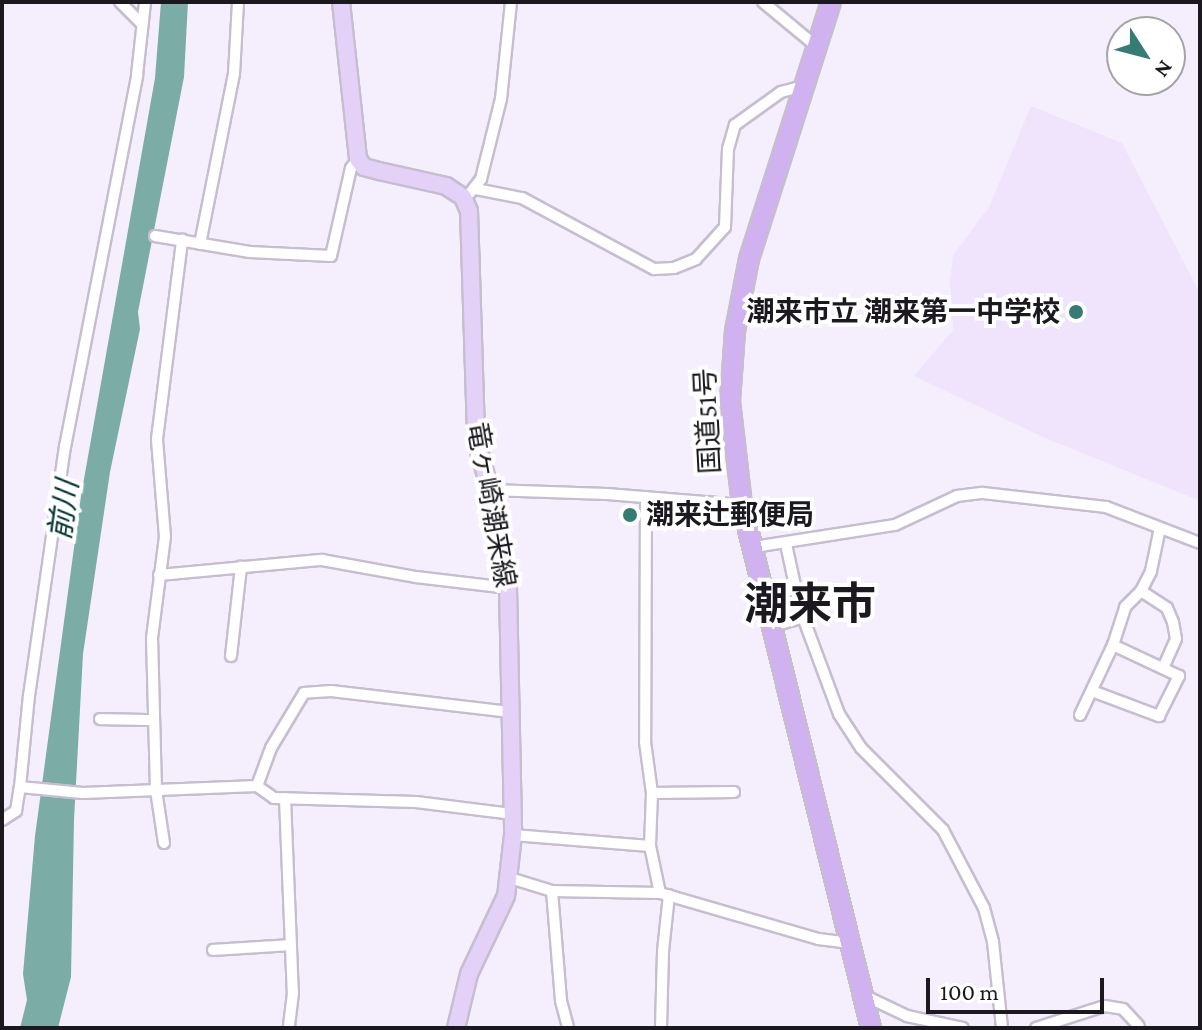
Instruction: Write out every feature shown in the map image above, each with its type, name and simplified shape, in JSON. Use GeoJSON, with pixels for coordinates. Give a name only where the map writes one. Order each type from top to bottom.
{"type":"FeatureCollection","features":[{"type":"Feature","properties":{"kind":"highway","name":"国道51号"},"geometry":{"type":"LineString","coordinates":[[831,2],[756,233],[735,331],[730,401],[742,505],[871,1028]]}},
{"type":"Feature","properties":{"kind":"main road"},"geometry":{"type":"LineString","coordinates":[[341,2],[358,159],[364,167],[469,193]]}},
{"type":"Feature","properties":{"kind":"main road","name":"竜ヶ崎潮来線"},"geometry":{"type":"LineString","coordinates":[[456,1028],[469,974],[506,896],[513,835],[508,588],[490,490],[476,440],[469,193]]}},
{"type":"Feature","properties":{"kind":"street"},"geometry":{"type":"LineString","coordinates":[[120,2],[142,24]]}},
{"type":"Feature","properties":{"kind":"street"},"geometry":{"type":"LineString","coordinates":[[2,820],[16,811],[29,696],[65,447],[137,75],[145,2]]}},
{"type":"Feature","properties":{"kind":"street"},"geometry":{"type":"LineString","coordinates":[[200,244],[234,74],[238,2]]}},
{"type":"Feature","properties":{"kind":"street"},"geometry":{"type":"LineString","coordinates":[[511,2],[501,99],[469,193],[522,198],[654,269],[674,268],[696,259],[725,227],[728,149],[735,125],[781,92],[803,86]]}},
{"type":"Feature","properties":{"kind":"street"},"geometry":{"type":"LineString","coordinates":[[763,2],[816,46]]}},
{"type":"Feature","properties":{"kind":"street"},"geometry":{"type":"LineString","coordinates":[[155,236],[250,252],[331,256],[351,168],[358,159]]}},
{"type":"Feature","properties":{"kind":"street"},"geometry":{"type":"LineString","coordinates":[[164,843],[156,790],[152,638],[165,537],[157,439],[182,240]]}},
{"type":"Feature","properties":{"kind":"street"},"geometry":{"type":"LineString","coordinates":[[490,490],[742,505]]}},
{"type":"Feature","properties":{"kind":"street"},"geometry":{"type":"LineString","coordinates":[[754,547],[895,525],[957,496],[983,493],[1106,507],[1200,543]]}},
{"type":"Feature","properties":{"kind":"street"},"geometry":{"type":"LineString","coordinates":[[646,497],[645,742],[652,793],[650,846],[665,894],[661,1028]]}},
{"type":"Feature","properties":{"kind":"street"},"geometry":{"type":"LineString","coordinates":[[1080,715],[1113,645],[1125,607],[1141,591],[1151,571],[1160,528]]}},
{"type":"Feature","properties":{"kind":"street"},"geometry":{"type":"LineString","coordinates":[[786,544],[804,617],[839,714],[861,748],[943,830],[984,908],[993,942],[1002,1028]]}},
{"type":"Feature","properties":{"kind":"street"},"geometry":{"type":"LineString","coordinates":[[159,575],[322,560],[416,577],[508,588]]}},
{"type":"Feature","properties":{"kind":"street"},"geometry":{"type":"LineString","coordinates":[[231,656],[241,567]]}},
{"type":"Feature","properties":{"kind":"street"},"geometry":{"type":"LineString","coordinates":[[1141,591],[1167,608],[1173,622],[1176,639],[1163,668]]}},
{"type":"Feature","properties":{"kind":"street"},"geometry":{"type":"LineString","coordinates":[[773,626],[804,617]]}},
{"type":"Feature","properties":{"kind":"street"},"geometry":{"type":"LineString","coordinates":[[1092,691],[1159,716],[1179,676],[1113,645]]}},
{"type":"Feature","properties":{"kind":"street"},"geometry":{"type":"LineString","coordinates":[[257,786],[271,748],[304,693],[331,691],[510,712]]}},
{"type":"Feature","properties":{"kind":"street"},"geometry":{"type":"LineString","coordinates":[[100,719],[154,720]]}},
{"type":"Feature","properties":{"kind":"street"},"geometry":{"type":"LineString","coordinates":[[20,787],[83,793],[257,786],[274,798],[416,802],[513,814]]}},
{"type":"Feature","properties":{"kind":"street"},"geometry":{"type":"LineString","coordinates":[[652,793],[734,792]]}},
{"type":"Feature","properties":{"kind":"street"},"geometry":{"type":"LineString","coordinates":[[285,798],[293,993],[289,1028]]}},
{"type":"Feature","properties":{"kind":"street"},"geometry":{"type":"LineString","coordinates":[[513,835],[650,846]]}},
{"type":"Feature","properties":{"kind":"street"},"geometry":{"type":"LineString","coordinates":[[510,878],[552,891],[665,894],[818,939],[849,943]]}},
{"type":"Feature","properties":{"kind":"street"},"geometry":{"type":"LineString","coordinates":[[552,891],[561,1001],[568,1028]]}},
{"type":"Feature","properties":{"kind":"street"},"geometry":{"type":"LineString","coordinates":[[213,950],[291,945]]}},
{"type":"Feature","properties":{"kind":"street"},"geometry":{"type":"LineString","coordinates":[[863,995],[907,1016],[963,1028]]}},
{"type":"Feature","properties":{"kind":"street"},"geometry":{"type":"LineString","coordinates":[[1036,1028],[1105,1006],[1123,1009],[1139,1026]]}},
{"type":"Feature","properties":{"kind":"shaded area"},"geometry":{"type":"Polygon","coordinates":[[[161,2],[188,2],[184,77],[138,312],[140,329],[110,472],[83,654],[74,820],[71,977],[58,1028],[20,1028],[27,1000],[23,974],[35,836],[81,496],[155,78],[161,2]]]}},
{"type":"Feature","properties":{"kind":"shaded area","name":"潮来市立 潮来第一中学校"},"geometry":{"type":"Polygon","coordinates":[[[1031,106],[1122,143],[1200,293],[1200,501],[1043,437],[914,376],[953,330],[950,280],[953,255],[989,207],[1031,106]]]}},
{"type":"Feature","properties":{"kind":"place","name":"潮来市立 潮来第一中学校"},"geometry":{"type":"Point","coordinates":[1076,312]}},
{"type":"Feature","properties":{"kind":"place","name":"潮来辻郵便局"},"geometry":{"type":"Point","coordinates":[630,515]}},
{"type":"Feature","properties":{"kind":"district","name":"潮来市"},"geometry":{"type":"Point","coordinates":[810,604]}},
{"type":"Feature","properties":{"kind":"water label","name":"前川"},"geometry":{"type":"Point","coordinates":[64,510]}}]}
